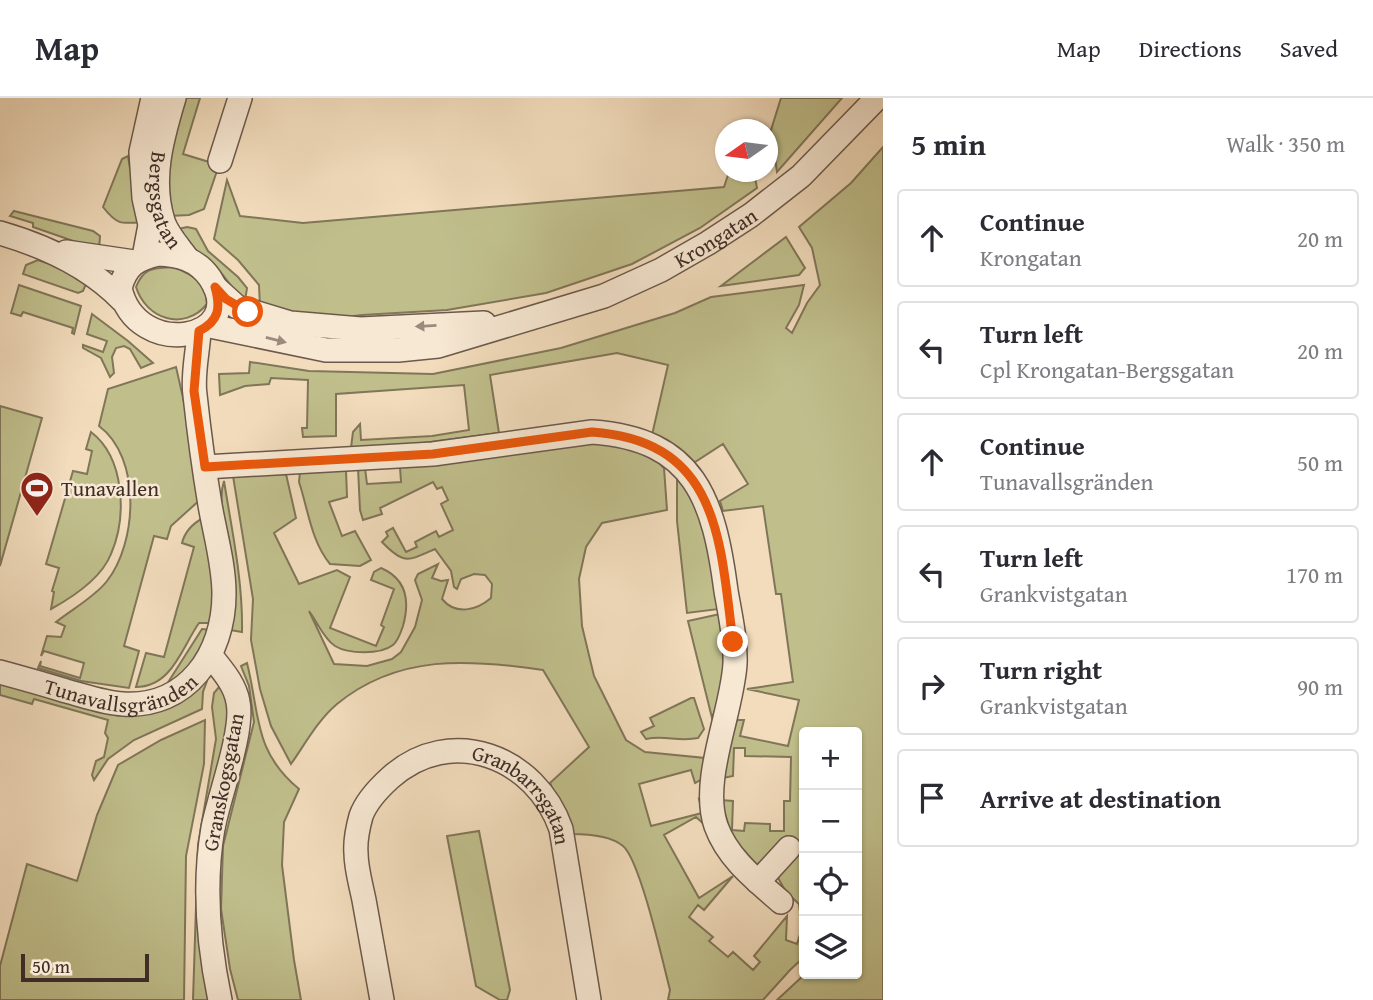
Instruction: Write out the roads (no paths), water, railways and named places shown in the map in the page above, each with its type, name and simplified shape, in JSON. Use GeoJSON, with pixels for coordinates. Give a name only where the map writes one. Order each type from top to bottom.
{"type":"FeatureCollection","features":[{"type":"Feature","properties":{"kind":"street","name":"Bergsgatan"},"geometry":{"type":"LineString","coordinates":[[139,260],[150,225],[144,198],[141,152],[153,98]]}},
{"type":"Feature","properties":{"kind":"street","name":"Bergsgatan"},"geometry":{"type":"LineString","coordinates":[[174,98],[158,158],[157,179],[163,223],[187,258]]}},
{"type":"Feature","properties":{"kind":"street"},"geometry":{"type":"LineString","coordinates":[[220,161],[240,98]]}},
{"type":"Feature","properties":{"kind":"street","name":"Krongatan"},"geometry":{"type":"LineString","coordinates":[[204,329],[326,350],[360,351],[438,346],[604,296],[661,270],[751,215],[801,176],[877,98]]}},
{"type":"Feature","properties":{"kind":"street"},"geometry":{"type":"LineString","coordinates":[[0,233],[45,248],[96,275],[122,300],[128,311],[153,331],[170,335],[204,329],[217,314],[219,300],[215,287],[207,274],[187,258],[166,254],[139,260],[45,248]]}},
{"type":"Feature","properties":{"kind":"street"},"geometry":{"type":"LineString","coordinates":[[122,300],[120,288],[123,277],[127,268],[139,260]]}},
{"type":"Feature","properties":{"kind":"street","name":"Krongatan"},"geometry":{"type":"LineString","coordinates":[[215,287],[226,299],[248,312],[300,324],[361,329],[519,321]]}},
{"type":"Feature","properties":{"kind":"street","name":"Tunavallsgränden"},"geometry":{"type":"LineString","coordinates":[[194,391],[204,329]]}},
{"type":"Feature","properties":{"kind":"street","name":"Tunavallsgränden"},"geometry":{"type":"LineString","coordinates":[[0,672],[104,702],[144,704],[166,697],[184,687],[211,656],[222,617],[225,596],[223,574],[194,391],[170,335]]}},
{"type":"Feature","properties":{"kind":"street"},"geometry":{"type":"LineString","coordinates":[[205,467],[433,454],[592,432],[615,433],[640,440],[663,452],[695,482],[707,503],[723,561],[735,664],[712,783],[716,825],[726,847],[740,865],[781,902]]}},
{"type":"Feature","properties":{"kind":"street","name":"Granskogsgatan"},"geometry":{"type":"LineString","coordinates":[[211,656],[230,680],[239,711],[235,741],[220,793],[209,858],[208,914],[220,1000]]}},
{"type":"Feature","properties":{"kind":"street","name":"Granbarrsgatan"},"geometry":{"type":"LineString","coordinates":[[382,1000],[355,852],[362,813],[383,784],[410,763],[429,755],[450,751],[492,755],[512,766],[543,793],[555,811],[561,829],[589,1000]]}},
{"type":"Feature","properties":{"kind":"street"},"geometry":{"type":"LineString","coordinates":[[758,882],[789,848]]}},
{"type":"Feature","properties":{"kind":"place","name":"Tunavallen"},"geometry":{"type":"Point","coordinates":[37,518]}}]}
